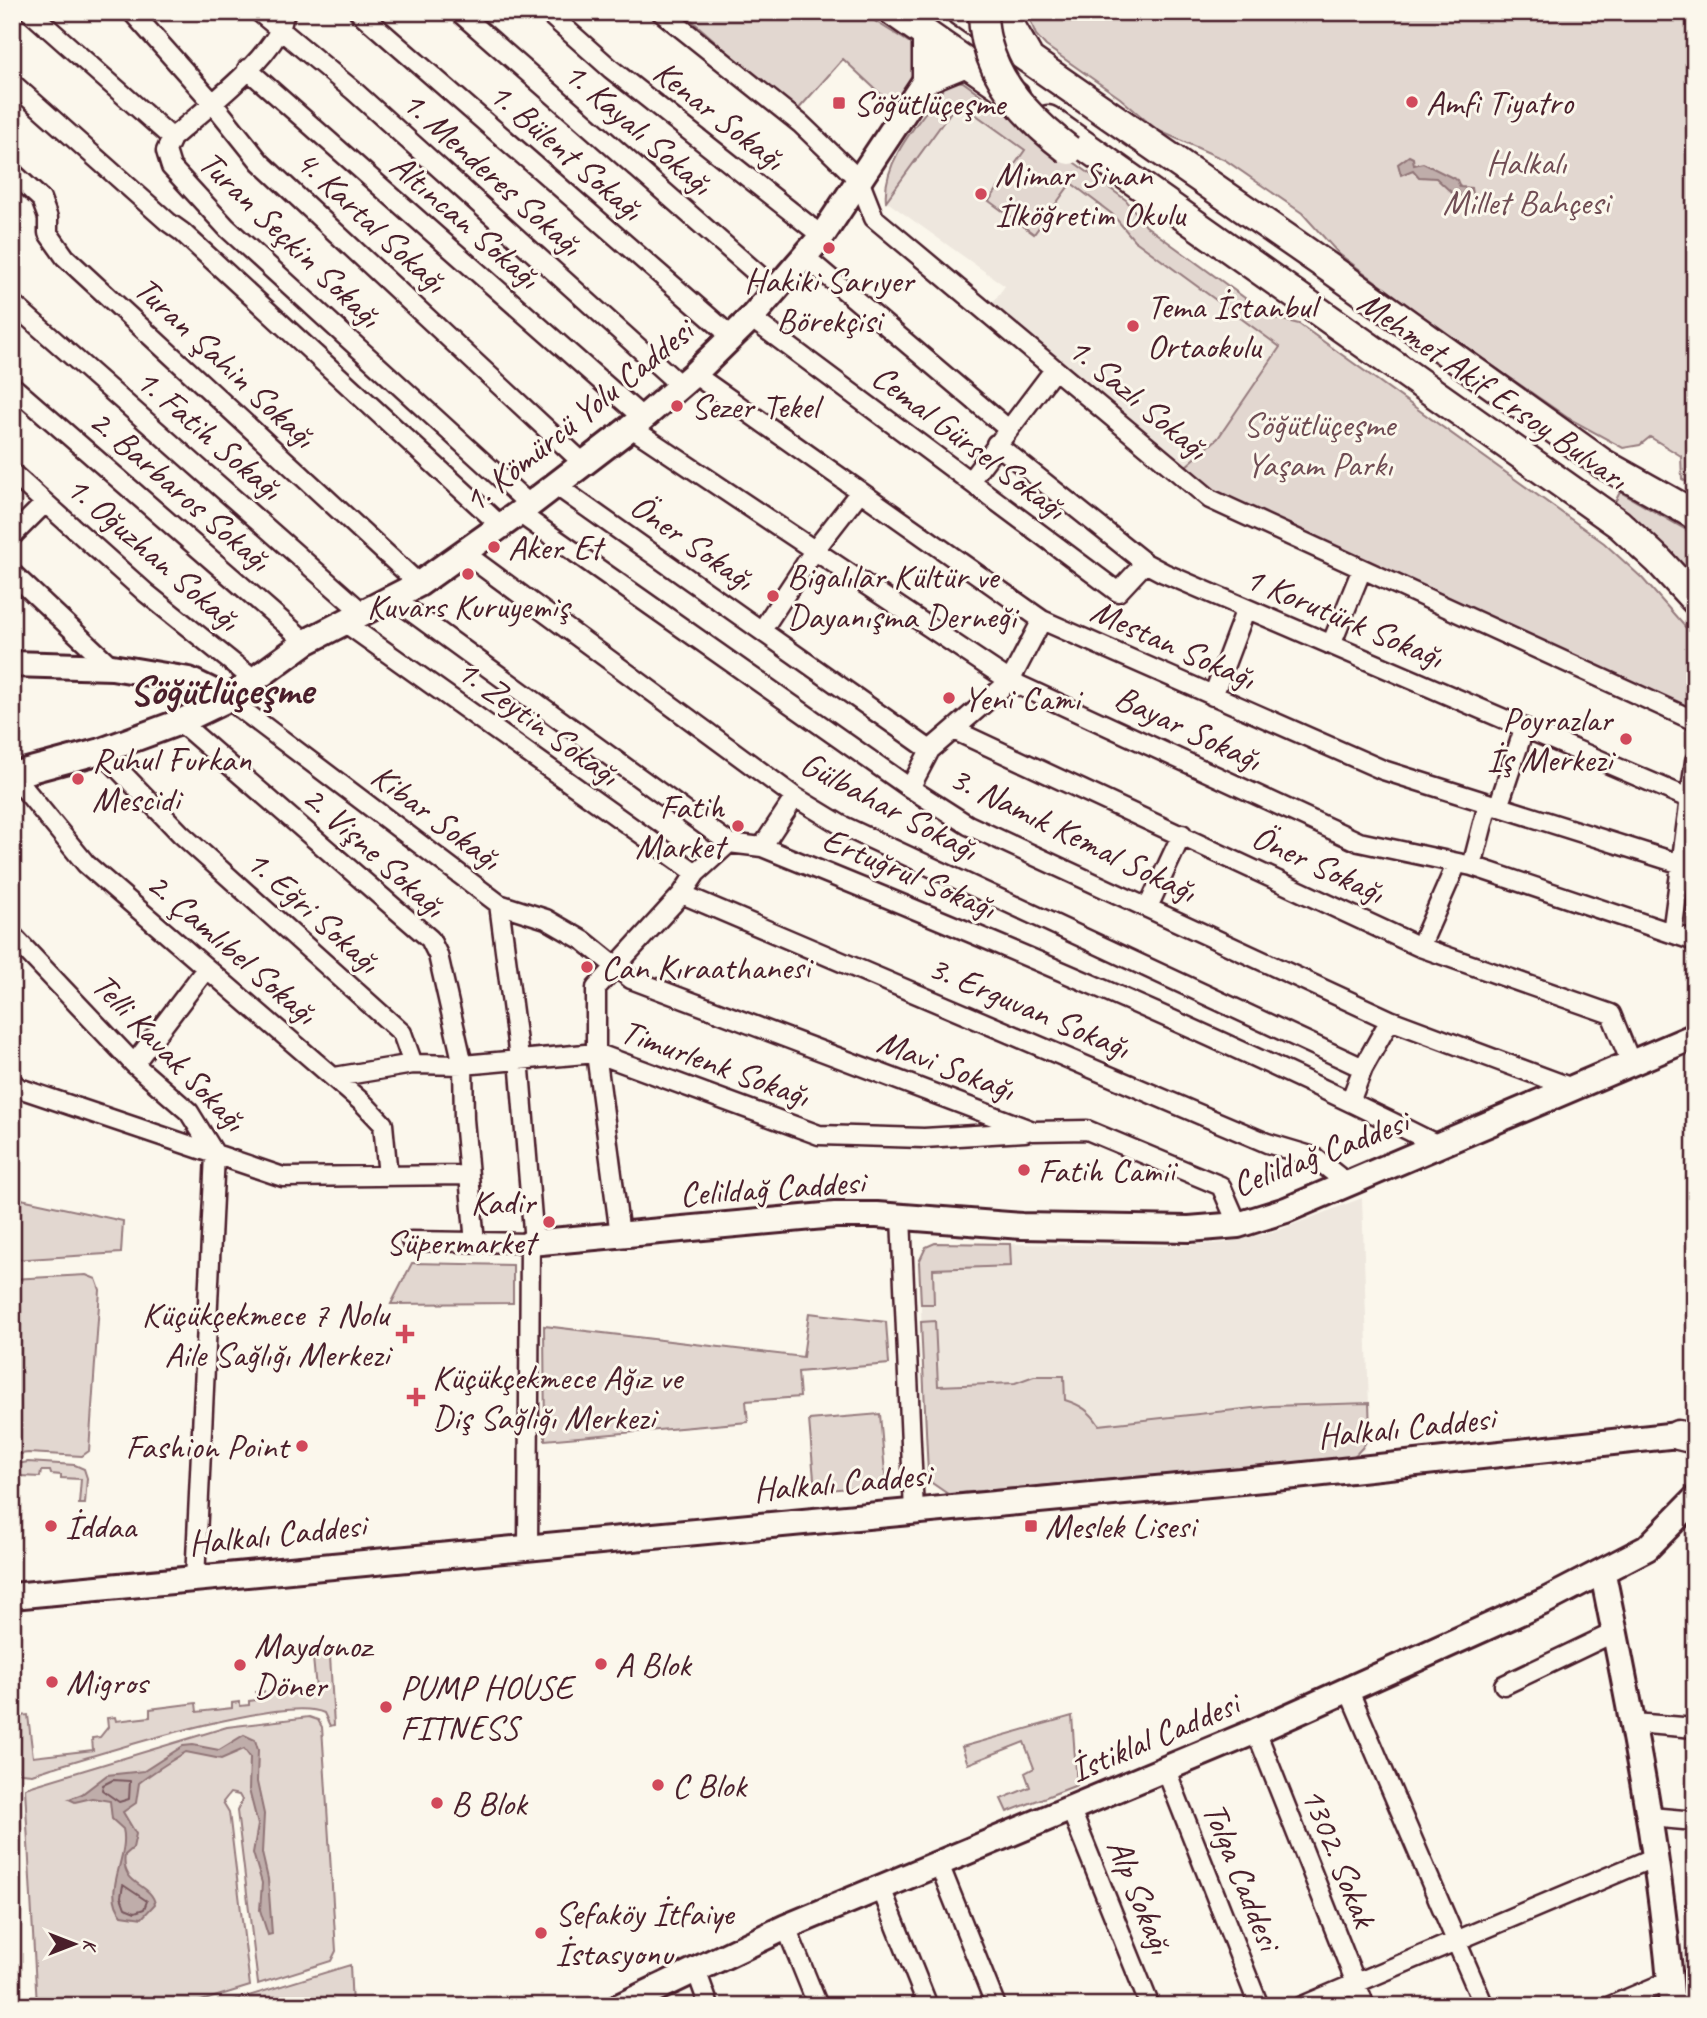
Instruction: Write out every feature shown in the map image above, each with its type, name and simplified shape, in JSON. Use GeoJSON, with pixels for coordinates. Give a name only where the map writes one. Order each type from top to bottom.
{"type":"FeatureCollection","features":[{"type":"Feature","properties":{"kind":"main road","name":"Mehmet Akif Ersoy Bulvarı"},"geometry":{"type":"LineString","coordinates":[[894,12],[1619,524],[1659,561],[1695,600]]}},
{"type":"Feature","properties":{"kind":"main road","name":"Mehmet Akif Ersoy Bulvarı"},"geometry":{"type":"LineString","coordinates":[[961,12],[1328,267],[1601,463],[1695,515]]}},
{"type":"Feature","properties":{"kind":"main road"},"geometry":{"type":"LineString","coordinates":[[983,12],[989,48],[1002,79],[1019,106],[1069,150],[1244,281],[1364,343]]}},
{"type":"Feature","properties":{"kind":"main road"},"geometry":{"type":"LineString","coordinates":[[1009,12],[1020,46],[1033,63]]}},
{"type":"Feature","properties":{"kind":"main road"},"geometry":{"type":"LineString","coordinates":[[927,35],[927,78],[966,62]]}},
{"type":"Feature","properties":{"kind":"street","name":"Turan Seçkin Sokağı"},"geometry":{"type":"LineString","coordinates":[[30,12],[172,138],[166,151],[171,167],[226,228],[517,515]]}},
{"type":"Feature","properties":{"kind":"street","name":"4. Kartal Sokağı"},"geometry":{"type":"LineString","coordinates":[[132,12],[212,102],[260,162],[582,462]]}},
{"type":"Feature","properties":{"kind":"street","name":"1. Menderes Sokağı"},"geometry":{"type":"LineString","coordinates":[[259,12],[365,100],[687,380]]}},
{"type":"Feature","properties":{"kind":"street"},"geometry":{"type":"LineString","coordinates":[[172,138],[247,69],[281,30],[282,18],[286,12]]}},
{"type":"Feature","properties":{"kind":"street","name":"1. Bülent Sokağı"},"geometry":{"type":"LineString","coordinates":[[359,12],[732,337]]}},
{"type":"Feature","properties":{"kind":"street","name":"1. Kayalı Sokağı"},"geometry":{"type":"LineString","coordinates":[[458,12],[776,290]]}},
{"type":"Feature","properties":{"kind":"street","name":"Kenar Sokağı"},"geometry":{"type":"LineString","coordinates":[[547,12],[611,69],[822,236]]}},
{"type":"Feature","properties":{"kind":"street"},"geometry":{"type":"LineString","coordinates":[[661,12],[801,124],[859,180]]}},
{"type":"Feature","properties":{"kind":"street","name":"Altıncan Sokağı"},"geometry":{"type":"LineString","coordinates":[[247,69],[637,423]]}},
{"type":"Feature","properties":{"kind":"street","name":"1. Kömürcü Yolu Caddesi"},"geometry":{"type":"LineString","coordinates":[[13,775],[101,751],[180,722],[228,699],[306,642],[419,584],[517,515],[582,462],[637,423],[687,380],[751,318],[822,236],[927,78]]}},
{"type":"Feature","properties":{"kind":"street"},"geometry":{"type":"LineString","coordinates":[[12,83],[182,232],[517,515]]}},
{"type":"Feature","properties":{"kind":"street","name":"Turan Şahin Sokağı"},"geometry":{"type":"LineString","coordinates":[[12,172],[41,199],[48,218],[48,233],[65,257],[419,584]]}},
{"type":"Feature","properties":{"kind":"street","name":"1. Sazlı Sokağı"},"geometry":{"type":"LineString","coordinates":[[859,180],[874,218],[1210,499],[1695,721]]}},
{"type":"Feature","properties":{"kind":"street"},"geometry":{"type":"LineString","coordinates":[[804,256],[1007,428]]}},
{"type":"Feature","properties":{"kind":"street","name":"1. Fatih Sokağı"},"geometry":{"type":"LineString","coordinates":[[12,303],[354,617]]}},
{"type":"Feature","properties":{"kind":"street","name":"Cemal Gürsel Sokağı"},"geometry":{"type":"LineString","coordinates":[[751,318],[1118,592],[1145,563]]}},
{"type":"Feature","properties":{"kind":"street"},"geometry":{"type":"LineString","coordinates":[[970,481],[1007,428],[1054,370]]}},
{"type":"Feature","properties":{"kind":"street","name":"Mestan Sokağı"},"geometry":{"type":"LineString","coordinates":[[687,380],[859,493],[1042,621],[1383,770],[1681,864]]}},
{"type":"Feature","properties":{"kind":"street","name":"2. Barbaros Sokağı"},"geometry":{"type":"LineString","coordinates":[[12,386],[306,642]]}},
{"type":"Feature","properties":{"kind":"street","name":"Bayar Sokağı"},"geometry":{"type":"LineString","coordinates":[[637,423],[814,551],[1010,681],[1359,842],[1464,864],[1695,941]]}},
{"type":"Feature","properties":{"kind":"street","name":"1 Korutürk Sokağı"},"geometry":{"type":"LineString","coordinates":[[996,444],[1145,563],[1692,800]]}},
{"type":"Feature","properties":{"kind":"street","name":"1. Oğuzhan Sokağı"},"geometry":{"type":"LineString","coordinates":[[12,473],[146,593],[254,680]]}},
{"type":"Feature","properties":{"kind":"street","name":"Öner Sokağı"},"geometry":{"type":"LineString","coordinates":[[554,484],[930,750]]}},
{"type":"Feature","properties":{"kind":"street"},"geometry":{"type":"LineString","coordinates":[[762,629],[814,551],[859,493]]}},
{"type":"Feature","properties":{"kind":"street"},"geometry":{"type":"LineString","coordinates":[[12,536],[45,503]]}},
{"type":"Feature","properties":{"kind":"street","name":"3. Namık Kemal Sokağı"},"geometry":{"type":"LineString","coordinates":[[517,515],[910,788],[968,825],[1390,1020],[1572,1088]]}},
{"type":"Feature","properties":{"kind":"street","name":"Gülbahar Sokağı"},"geometry":{"type":"LineString","coordinates":[[463,552],[795,797],[841,825],[1363,1068]]}},
{"type":"Feature","properties":{"kind":"street"},"geometry":{"type":"LineString","coordinates":[[1331,645],[1362,569]]}},
{"type":"Feature","properties":{"kind":"street"},"geometry":{"type":"LineString","coordinates":[[12,573],[112,667]]}},
{"type":"Feature","properties":{"kind":"street"},"geometry":{"type":"LineString","coordinates":[[394,598],[729,843],[696,873],[682,894],[596,988],[596,1054],[620,1235]]}},
{"type":"Feature","properties":{"kind":"street"},"geometry":{"type":"LineString","coordinates":[[1213,696],[1246,609]]}},
{"type":"Feature","properties":{"kind":"street","name":"1. Zeytin Sokağı"},"geometry":{"type":"LineString","coordinates":[[354,617],[696,873]]}},
{"type":"Feature","properties":{"kind":"street"},"geometry":{"type":"LineString","coordinates":[[910,788],[930,750],[956,731],[1010,681],[1042,621]]}},
{"type":"Feature","properties":{"kind":"street"},"geometry":{"type":"LineString","coordinates":[[12,664],[112,667],[189,680],[228,699]]}},
{"type":"Feature","properties":{"kind":"street","name":"Kibar Sokağı"},"geometry":{"type":"LineString","coordinates":[[228,699],[499,904],[546,919],[584,941],[615,966]]}},
{"type":"Feature","properties":{"kind":"street","name":"2. Vişne Sokağı"},"geometry":{"type":"LineString","coordinates":[[180,722],[430,939],[438,955],[463,1065],[468,1175],[475,1243]]}},
{"type":"Feature","properties":{"kind":"street"},"geometry":{"type":"LineString","coordinates":[[1420,947],[1493,806],[1524,729]]}},
{"type":"Feature","properties":{"kind":"street","name":"Öner Sokağı"},"geometry":{"type":"LineString","coordinates":[[956,731],[1420,947],[1611,1014],[1631,1063]]}},
{"type":"Feature","properties":{"kind":"street","name":"1. Eğri Sokağı"},"geometry":{"type":"LineString","coordinates":[[101,751],[181,834],[402,1033],[414,1064]]}},
{"type":"Feature","properties":{"kind":"street"},"geometry":{"type":"LineString","coordinates":[[1672,933],[1692,800],[1695,761]]}},
{"type":"Feature","properties":{"kind":"street","name":"2. Çamlıbel Sokağı"},"geometry":{"type":"LineString","coordinates":[[13,775],[86,864],[205,969],[335,1077],[383,1124],[388,1176]]}},
{"type":"Feature","properties":{"kind":"street"},"geometry":{"type":"LineString","coordinates":[[762,846],[795,797]]}},
{"type":"Feature","properties":{"kind":"street"},"geometry":{"type":"LineString","coordinates":[[1148,907],[1182,834]]}},
{"type":"Feature","properties":{"kind":"street","name":"Ertuğrul Sokağı"},"geometry":{"type":"LineString","coordinates":[[729,843],[762,846],[953,924],[1350,1101],[1438,1145]]}},
{"type":"Feature","properties":{"kind":"street","name":"3. Erguvan Sokağı"},"geometry":{"type":"LineString","coordinates":[[682,894],[1267,1143],[1314,1157],[1348,1184]]}},
{"type":"Feature","properties":{"kind":"street"},"geometry":{"type":"LineString","coordinates":[[499,904],[519,1058],[532,1243],[528,1547]]}},
{"type":"Feature","properties":{"kind":"street","name":"Telli Kavak Sokağı"},"geometry":{"type":"LineString","coordinates":[[12,935],[134,1064],[188,1112],[215,1154],[283,1177],[468,1175]]}},
{"type":"Feature","properties":{"kind":"street","name":"Mavi Sokağı"},"geometry":{"type":"LineString","coordinates":[[615,966],[631,979],[1033,1131],[1087,1130],[1221,1186],[1238,1225]]}},
{"type":"Feature","properties":{"kind":"street"},"geometry":{"type":"LineString","coordinates":[[134,1064],[205,969]]}},
{"type":"Feature","properties":{"kind":"street"},"geometry":{"type":"LineString","coordinates":[[1350,1101],[1363,1068],[1390,1020]]}},
{"type":"Feature","properties":{"kind":"street","name":"Celildağ Caddesi"},"geometry":{"type":"LineString","coordinates":[[532,1243],[835,1215],[1022,1226],[1189,1229],[1238,1225],[1286,1210],[1695,1036]]}},
{"type":"Feature","properties":{"kind":"street","name":"Timurlenk Sokağı"},"geometry":{"type":"LineString","coordinates":[[335,1077],[414,1064],[463,1065],[519,1058],[596,1054],[819,1135],[924,1138],[1033,1131]]}},
{"type":"Feature","properties":{"kind":"street"},"geometry":{"type":"LineString","coordinates":[[12,1082],[19,1088],[215,1154],[195,1580]]}},
{"type":"Feature","properties":{"kind":"street"},"geometry":{"type":"LineString","coordinates":[[901,1217],[914,1512]]}},
{"type":"Feature","properties":{"kind":"street"},"geometry":{"type":"LineString","coordinates":[[411,1241],[532,1243]]}},
{"type":"Feature","properties":{"kind":"street","name":"Halkalı Caddesi"},"geometry":{"type":"LineString","coordinates":[[12,1596],[1689,1436]]}},
{"type":"Feature","properties":{"kind":"street","name":"İstiklal Caddesi"},"geometry":{"type":"LineString","coordinates":[[620,2006],[786,1927],[1071,1810],[1349,1691],[1603,1573],[1647,1548],[1695,1499]]}},
{"type":"Feature","properties":{"kind":"street"},"geometry":{"type":"LineString","coordinates":[[1603,1573],[1634,1723],[1677,1998],[1610,2006]]}},
{"type":"Feature","properties":{"kind":"street"},"geometry":{"type":"LineString","coordinates":[[1504,1685],[1615,1632]]}},
{"type":"Feature","properties":{"kind":"street"},"geometry":{"type":"LineString","coordinates":[[1349,1691],[1483,2006]]}},
{"type":"Feature","properties":{"kind":"street"},"geometry":{"type":"LineString","coordinates":[[1634,1723],[1695,1728]]}},
{"type":"Feature","properties":{"kind":"street","name":"1302. Sokak"},"geometry":{"type":"LineString","coordinates":[[1256,1731],[1365,2006]]}},
{"type":"Feature","properties":{"kind":"street","name":"Tolga Caddesi"},"geometry":{"type":"LineString","coordinates":[[1166,1770],[1259,2006]]}},
{"type":"Feature","properties":{"kind":"street","name":"Alp Sokağı"},"geometry":{"type":"LineString","coordinates":[[1071,1810],[1150,2006]]}},
{"type":"Feature","properties":{"kind":"street"},"geometry":{"type":"LineString","coordinates":[[1650,1817],[1695,1821]]}},
{"type":"Feature","properties":{"kind":"street"},"geometry":{"type":"LineString","coordinates":[[1301,2006],[1656,1857]]}},
{"type":"Feature","properties":{"kind":"street"},"geometry":{"type":"LineString","coordinates":[[939,1864],[996,2006]]}},
{"type":"Feature","properties":{"kind":"street"},"geometry":{"type":"LineString","coordinates":[[881,1888],[928,2006]]}},
{"type":"Feature","properties":{"kind":"street"},"geometry":{"type":"LineString","coordinates":[[786,1927],[818,2006]]}},
{"type":"Feature","properties":{"kind":"street"},"geometry":{"type":"LineString","coordinates":[[696,1970],[709,2006]]}},
{"type":"Feature","properties":{"kind":"shaded area","name":"Tema İstanbul Ortaokulu"},"geometry":{"type":"Polygon","coordinates":[[[957,101],[1112,214],[1134,240],[1280,347],[1218,438],[1185,467],[990,306],[1005,286],[886,201],[957,101]]]}},
{"type":"Feature","properties":{"kind":"shaded area"},"geometry":{"type":"Polygon","coordinates":[[[1362,1198],[1370,1435],[1364,1450],[948,1494],[932,1483],[928,1474],[919,1262],[926,1247],[935,1243],[1174,1246],[1224,1243],[1274,1232],[1362,1198]]]}},
{"type":"Feature","properties":{"kind":"green space"},"geometry":{"type":"Polygon","coordinates":[[[682,12],[860,12],[915,46],[910,85],[900,97],[892,101],[886,99],[843,59],[796,112],[682,12]]]}},
{"type":"Feature","properties":{"kind":"green space","name":"Halkalı Millet Bahçesi"},"geometry":{"type":"Polygon","coordinates":[[[1027,12],[1695,12],[1695,487],[1682,479],[1681,456],[1650,437],[1640,445],[1623,448],[1568,418],[1441,330],[1339,254],[1302,213],[1225,160],[1157,130],[1120,98],[1046,46],[1036,35],[1027,12]]]}},
{"type":"Feature","properties":{"kind":"green space","name":"Söğütlüçeşme Yaşam Parkı"},"geometry":{"type":"Polygon","coordinates":[[[963,82],[1126,200],[1146,226],[1271,317],[1299,324],[1604,543],[1642,578],[1695,638],[1695,714],[1215,491],[1185,467],[1218,438],[1280,347],[1134,240],[1112,214],[1071,183],[1034,234],[989,201],[1025,150],[958,102],[886,201],[886,185],[897,154],[946,85],[963,82]]]}},
{"type":"Feature","properties":{"kind":"green space"},"geometry":{"type":"Polygon","coordinates":[[[1620,492],[1695,535],[1695,579],[1615,502],[1620,492]]]}},
{"type":"Feature","properties":{"kind":"green space"},"geometry":{"type":"Polygon","coordinates":[[[12,1197],[123,1221],[121,1253],[12,1260],[12,1197]]]}},
{"type":"Feature","properties":{"kind":"green space"},"geometry":{"type":"Polygon","coordinates":[[[935,1243],[1010,1244],[1011,1266],[933,1269],[934,1304],[921,1304],[919,1262],[926,1247],[935,1243]]]}},
{"type":"Feature","properties":{"kind":"green space"},"geometry":{"type":"Polygon","coordinates":[[[412,1263],[513,1265],[513,1303],[391,1304],[412,1263]]]}},
{"type":"Feature","properties":{"kind":"green space"},"geometry":{"type":"Polygon","coordinates":[[[86,1275],[96,1279],[100,1290],[89,1451],[82,1456],[28,1453],[12,1455],[12,1279],[86,1275]]]}},
{"type":"Feature","properties":{"kind":"green space"},"geometry":{"type":"Polygon","coordinates":[[[809,1313],[886,1322],[889,1364],[798,1372],[800,1397],[746,1401],[748,1422],[545,1440],[544,1326],[803,1357],[809,1313]]]}},
{"type":"Feature","properties":{"kind":"green space"},"geometry":{"type":"Polygon","coordinates":[[[935,1321],[938,1386],[1015,1383],[1034,1376],[1064,1376],[1065,1400],[1085,1409],[1099,1425],[1271,1406],[1369,1403],[1368,1434],[1363,1447],[1351,1458],[948,1494],[932,1483],[928,1474],[921,1322],[935,1321]]]}},
{"type":"Feature","properties":{"kind":"green space"},"geometry":{"type":"Polygon","coordinates":[[[880,1414],[886,1485],[815,1491],[809,1420],[880,1414]]]}},
{"type":"Feature","properties":{"kind":"green space"},"geometry":{"type":"Polygon","coordinates":[[[28,1462],[75,1465],[84,1469],[87,1478],[85,1504],[79,1504],[81,1479],[61,1478],[61,1475],[51,1474],[50,1471],[41,1471],[40,1477],[21,1476],[20,1494],[12,1493],[12,1465],[28,1462]]]}},
{"type":"Feature","properties":{"kind":"green space"},"geometry":{"type":"Polygon","coordinates":[[[330,1656],[334,1725],[330,1726],[324,1713],[302,1709],[268,1712],[182,1730],[32,1774],[21,1773],[15,1765],[12,1717],[28,1715],[33,1757],[93,1750],[92,1738],[100,1737],[108,1727],[107,1718],[115,1717],[116,1721],[150,1717],[150,1709],[196,1703],[197,1712],[232,1708],[232,1703],[249,1705],[249,1701],[257,1700],[256,1692],[264,1691],[265,1695],[274,1694],[274,1690],[281,1689],[282,1693],[316,1689],[313,1658],[330,1656]]]}},
{"type":"Feature","properties":{"kind":"green space"},"geometry":{"type":"Polygon","coordinates":[[[1072,1716],[1077,1785],[1007,1812],[1001,1799],[1030,1787],[1025,1773],[1034,1768],[1024,1742],[968,1764],[962,1747],[1072,1716]]]}},
{"type":"Feature","properties":{"kind":"green space"},"geometry":{"type":"Polygon","coordinates":[[[309,1717],[318,1720],[322,1727],[336,1951],[331,1961],[258,1984],[237,1811],[242,1800],[239,1795],[230,1793],[223,1802],[229,1812],[250,1986],[185,2006],[37,2006],[25,1788],[227,1727],[309,1717]]]}},
{"type":"Feature","properties":{"kind":"green space"},"geometry":{"type":"Polygon","coordinates":[[[350,1965],[352,2006],[216,2006],[350,1965]]]}},
{"type":"Feature","properties":{"kind":"water"},"geometry":{"type":"Polygon","coordinates":[[[1409,156],[1413,158],[1414,165],[1423,163],[1457,180],[1460,187],[1471,188],[1474,207],[1468,208],[1457,192],[1452,193],[1436,178],[1419,177],[1413,170],[1401,175],[1398,164],[1409,156]]]}},
{"type":"Feature","properties":{"kind":"water"},"geometry":{"type":"Polygon","coordinates":[[[244,1735],[255,1740],[258,1750],[257,1782],[264,1814],[262,1853],[268,1879],[272,1934],[268,1935],[260,1910],[262,1883],[253,1853],[258,1825],[249,1790],[250,1757],[244,1749],[221,1759],[186,1752],[139,1783],[136,1803],[123,1812],[136,1834],[133,1848],[125,1855],[125,1865],[127,1873],[153,1897],[155,1904],[142,1918],[122,1915],[114,1896],[123,1851],[123,1829],[112,1819],[110,1801],[92,1798],[75,1802],[69,1799],[82,1794],[107,1775],[144,1771],[183,1746],[219,1750],[244,1735]]]}},
{"type":"Feature","properties":{"kind":"place","name":"Amfi Tiyatro"},"geometry":{"type":"Point","coordinates":[1412,102]}},
{"type":"Feature","properties":{"kind":"place","name":"Söğütlüçeşme"},"geometry":{"type":"Point","coordinates":[839,103]}},
{"type":"Feature","properties":{"kind":"place","name":"Mimar Sinan İlköğretim Okulu"},"geometry":{"type":"Point","coordinates":[981,194]}},
{"type":"Feature","properties":{"kind":"place","name":"Hakiki Sarıyer Börekçisi"},"geometry":{"type":"Point","coordinates":[829,248]}},
{"type":"Feature","properties":{"kind":"place","name":"Tema İstanbul Ortaokulu"},"geometry":{"type":"Point","coordinates":[1133,326]}},
{"type":"Feature","properties":{"kind":"place","name":"Sezer Tekel"},"geometry":{"type":"Point","coordinates":[677,406]}},
{"type":"Feature","properties":{"kind":"place","name":"Aker Et"},"geometry":{"type":"Point","coordinates":[494,547]}},
{"type":"Feature","properties":{"kind":"place","name":"Kuvars Kuruyemiş"},"geometry":{"type":"Point","coordinates":[468,574]}},
{"type":"Feature","properties":{"kind":"place","name":"Bigalılar Kültür ve Dayanışma Derneği"},"geometry":{"type":"Point","coordinates":[773,596]}},
{"type":"Feature","properties":{"kind":"place","name":"Yeni Cami"},"geometry":{"type":"Point","coordinates":[949,698]}},
{"type":"Feature","properties":{"kind":"place","name":"Poyrazlar İş Merkezi"},"geometry":{"type":"Point","coordinates":[1626,739]}},
{"type":"Feature","properties":{"kind":"place","name":"Ruhul Furkan Mescidi"},"geometry":{"type":"Point","coordinates":[78,779]}},
{"type":"Feature","properties":{"kind":"place","name":"Fatih Market"},"geometry":{"type":"Point","coordinates":[738,826]}},
{"type":"Feature","properties":{"kind":"place","name":"Can Kıraathanesi"},"geometry":{"type":"Point","coordinates":[587,967]}},
{"type":"Feature","properties":{"kind":"place","name":"Fatih Camii"},"geometry":{"type":"Point","coordinates":[1024,1170]}},
{"type":"Feature","properties":{"kind":"place","name":"Kadir Süpermarket"},"geometry":{"type":"Point","coordinates":[549,1222]}},
{"type":"Feature","properties":{"kind":"place","name":"Küçükçekmece 7 Nolu Aile Sağlığı Merkezi"},"geometry":{"type":"Point","coordinates":[405,1334]}},
{"type":"Feature","properties":{"kind":"place","name":"Küçükçekmece Ağız ve Diş Sağlığı Merkezi"},"geometry":{"type":"Point","coordinates":[416,1397]}},
{"type":"Feature","properties":{"kind":"place","name":"Fashion Point"},"geometry":{"type":"Point","coordinates":[302,1446]}},
{"type":"Feature","properties":{"kind":"place","name":"İddaa"},"geometry":{"type":"Point","coordinates":[51,1526]}},
{"type":"Feature","properties":{"kind":"place","name":"Meslek Lisesi"},"geometry":{"type":"Point","coordinates":[1031,1526]}},
{"type":"Feature","properties":{"kind":"place","name":"A Blok"},"geometry":{"type":"Point","coordinates":[601,1664]}},
{"type":"Feature","properties":{"kind":"place","name":"Maydonoz Döner"},"geometry":{"type":"Point","coordinates":[240,1665]}},
{"type":"Feature","properties":{"kind":"place","name":"Migros"},"geometry":{"type":"Point","coordinates":[52,1682]}},
{"type":"Feature","properties":{"kind":"place","name":"PUMP HOUSE FITNESS"},"geometry":{"type":"Point","coordinates":[386,1707]}},
{"type":"Feature","properties":{"kind":"place","name":"C Blok"},"geometry":{"type":"Point","coordinates":[658,1785]}},
{"type":"Feature","properties":{"kind":"place","name":"B Blok"},"geometry":{"type":"Point","coordinates":[437,1803]}},
{"type":"Feature","properties":{"kind":"place","name":"Sefaköy İtfaiye İstasyonu"},"geometry":{"type":"Point","coordinates":[541,1933]}},
{"type":"Feature","properties":{"kind":"district","name":"Söğütlüçeşme"},"geometry":{"type":"Point","coordinates":[221,690]}}]}
